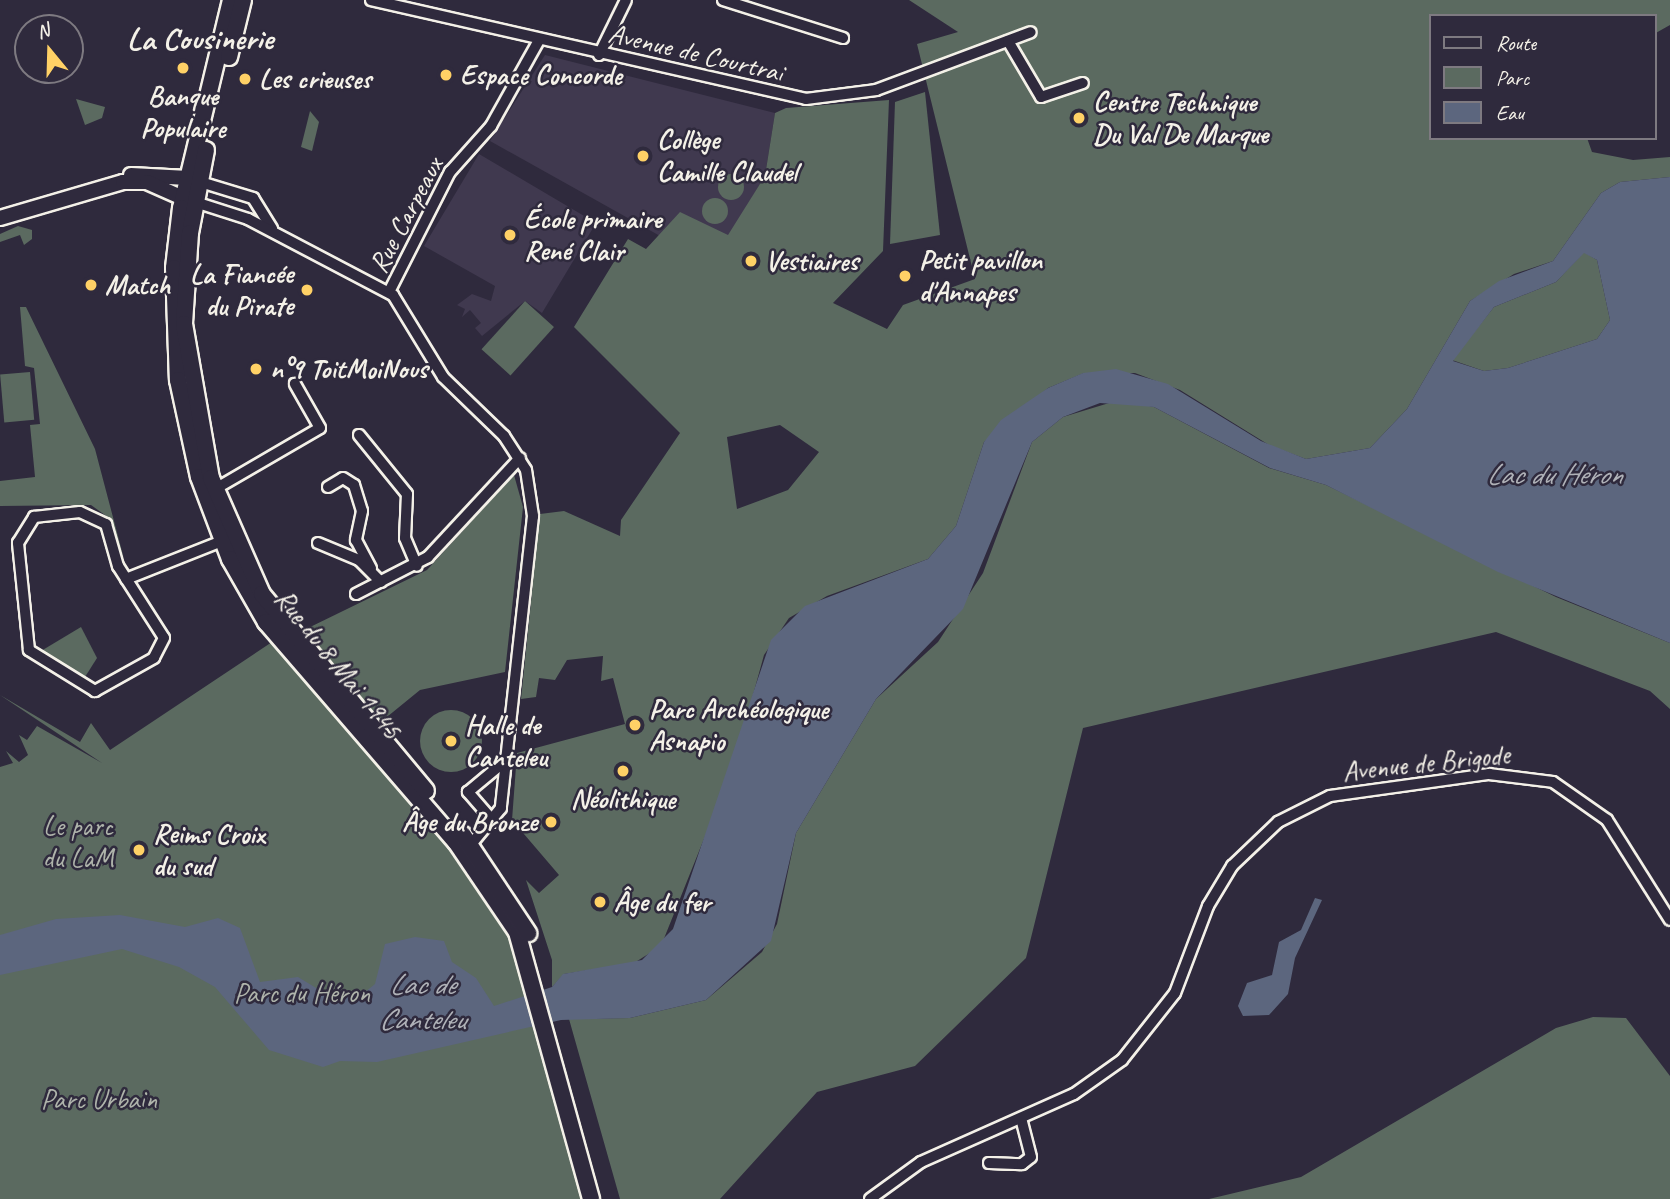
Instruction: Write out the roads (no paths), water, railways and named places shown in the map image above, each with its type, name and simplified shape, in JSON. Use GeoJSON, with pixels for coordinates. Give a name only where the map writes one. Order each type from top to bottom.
{"type":"FeatureCollection","features":[{"type":"Feature","properties":{"kind":"main road","name":"Rue du 8 Mai 1945"},"geometry":{"type":"LineString","coordinates":[[231,0],[189,200],[174,338],[181,404],[228,538],[256,583],[299,644],[468,848],[523,922],[591,1199]]}},
{"type":"Feature","properties":{"kind":"main road","name":"Rue du 8 Mai 1945"},"geometry":{"type":"LineString","coordinates":[[194,179],[243,0]]}},
{"type":"Feature","properties":{"kind":"main road","name":"Rue du 8 Mai 1945"},"geometry":{"type":"LineString","coordinates":[[550,1032],[598,1199]]}},
{"type":"Feature","properties":{"kind":"street","name":"Avenue de Courtrai"},"geometry":{"type":"LineString","coordinates":[[371,0],[395,3],[599,55],[770,94],[821,99],[876,90],[1031,32]]}},
{"type":"Feature","properties":{"kind":"street"},"geometry":{"type":"LineString","coordinates":[[599,55],[626,0]]}},
{"type":"Feature","properties":{"kind":"street"},"geometry":{"type":"LineString","coordinates":[[723,0],[843,38]]}},
{"type":"Feature","properties":{"kind":"street","name":"Rue Carpeaux"},"geometry":{"type":"LineString","coordinates":[[520,458],[443,377],[389,292],[450,172],[491,127],[539,40]]}},
{"type":"Feature","properties":{"kind":"street"},"geometry":{"type":"LineString","coordinates":[[1008,41],[1041,97],[1083,83]]}},
{"type":"Feature","properties":{"kind":"street"},"geometry":{"type":"LineString","coordinates":[[0,221],[147,172],[194,179],[253,198],[276,233]]}},
{"type":"Feature","properties":{"kind":"street"},"geometry":{"type":"LineString","coordinates":[[103,187],[142,181],[276,233],[389,292]]}},
{"type":"Feature","properties":{"kind":"street"},"geometry":{"type":"LineString","coordinates":[[210,492],[320,428],[295,384]]}},
{"type":"Feature","properties":{"kind":"street"},"geometry":{"type":"LineString","coordinates":[[359,435],[407,494],[405,538],[417,566]]}},
{"type":"Feature","properties":{"kind":"street"},"geometry":{"type":"LineString","coordinates":[[356,594],[417,566],[520,458]]}},
{"type":"Feature","properties":{"kind":"street"},"geometry":{"type":"LineString","coordinates":[[468,848],[494,822],[504,762],[533,516],[520,458]]}},
{"type":"Feature","properties":{"kind":"street"},"geometry":{"type":"LineString","coordinates":[[328,487],[343,478],[354,485],[362,511],[356,540],[381,582]]}},
{"type":"Feature","properties":{"kind":"street"},"geometry":{"type":"LineString","coordinates":[[80,512],[98,516],[126,579],[164,638],[154,658],[94,691],[33,655],[18,543],[29,520],[80,512]]}},
{"type":"Feature","properties":{"kind":"street"},"geometry":{"type":"LineString","coordinates":[[126,579],[228,538]]}},
{"type":"Feature","properties":{"kind":"street"},"geometry":{"type":"LineString","coordinates":[[318,543],[371,568]]}},
{"type":"Feature","properties":{"kind":"street"},"geometry":{"type":"LineString","coordinates":[[494,822],[468,792],[504,762]]}},
{"type":"Feature","properties":{"kind":"street","name":"Avenue de Brigode"},"geometry":{"type":"LineString","coordinates":[[870,1199],[921,1162],[1094,1083],[1136,1047],[1175,993],[1208,906],[1231,866],[1278,822],[1330,796],[1489,774],[1553,782],[1607,820],[1670,920]]}},
{"type":"Feature","properties":{"kind":"street"},"geometry":{"type":"LineString","coordinates":[[989,1163],[1022,1164],[1031,1157],[1021,1118]]}},
{"type":"Feature","properties":{"kind":"water","name":"Lac du Héron"},"geometry":{"type":"Polygon","coordinates":[[[1670,177],[1670,643],[1498,572],[1326,485],[1270,468],[1154,407],[1100,403],[1063,417],[1032,442],[963,609],[876,699],[796,833],[771,941],[706,1000],[630,1018],[561,1020],[377,1062],[340,1061],[323,1067],[269,1050],[215,987],[179,967],[122,949],[0,975],[0,935],[56,919],[120,915],[185,927],[218,918],[240,928],[260,982],[298,977],[331,997],[364,993],[375,984],[385,944],[415,937],[444,941],[452,962],[476,978],[494,1006],[552,987],[563,974],[642,960],[673,929],[771,640],[805,606],[928,559],[956,526],[984,442],[1001,420],[1048,388],[1083,373],[1116,369],[1168,384],[1261,441],[1306,459],[1370,448],[1407,409],[1470,301],[1499,281],[1553,261],[1601,193],[1620,182],[1670,177]],[[1584,253],[1556,282],[1494,307],[1453,361],[1484,371],[1508,368],[1597,339],[1610,320],[1597,260],[1584,253]]]}},
{"type":"Feature","properties":{"kind":"water"},"geometry":{"type":"Polygon","coordinates":[[[1315,898],[1322,900],[1295,958],[1288,994],[1269,1015],[1243,1016],[1238,1006],[1247,983],[1272,975],[1279,942],[1301,930],[1315,898]]]}},
{"type":"Feature","properties":{"kind":"place","name":"Banque Populaire"},"geometry":{"type":"Point","coordinates":[183,68]}},
{"type":"Feature","properties":{"kind":"place","name":"Espace Concorde"},"geometry":{"type":"Point","coordinates":[446,75]}},
{"type":"Feature","properties":{"kind":"place","name":"Les crieuses"},"geometry":{"type":"Point","coordinates":[245,79]}},
{"type":"Feature","properties":{"kind":"place","name":"Centre Technique Du Val De Marque"},"geometry":{"type":"Point","coordinates":[1079,118]}},
{"type":"Feature","properties":{"kind":"place","name":"Collège Camille Claudel"},"geometry":{"type":"Point","coordinates":[643,156]}},
{"type":"Feature","properties":{"kind":"place","name":"École primaire René Clair"},"geometry":{"type":"Point","coordinates":[510,235]}},
{"type":"Feature","properties":{"kind":"place","name":"Vestiaires"},"geometry":{"type":"Point","coordinates":[751,261]}},
{"type":"Feature","properties":{"kind":"place","name":"Petit pavillon d'Annapes"},"geometry":{"type":"Point","coordinates":[905,276]}},
{"type":"Feature","properties":{"kind":"place","name":"Match"},"geometry":{"type":"Point","coordinates":[91,285]}},
{"type":"Feature","properties":{"kind":"place","name":"La Fiancée du Pirate"},"geometry":{"type":"Point","coordinates":[307,290]}},
{"type":"Feature","properties":{"kind":"place","name":"n°9 ToitMoiNous"},"geometry":{"type":"Point","coordinates":[256,369]}},
{"type":"Feature","properties":{"kind":"place","name":"Parc Archéologique Asnapio"},"geometry":{"type":"Point","coordinates":[635,725]}},
{"type":"Feature","properties":{"kind":"place","name":"Halle de Canteleu"},"geometry":{"type":"Point","coordinates":[451,741]}},
{"type":"Feature","properties":{"kind":"place","name":"Néolithique"},"geometry":{"type":"Point","coordinates":[623,771]}},
{"type":"Feature","properties":{"kind":"place","name":"Âge du Bronze"},"geometry":{"type":"Point","coordinates":[551,822]}},
{"type":"Feature","properties":{"kind":"place","name":"Reims Croix du sud"},"geometry":{"type":"Point","coordinates":[139,850]}},
{"type":"Feature","properties":{"kind":"place","name":"Âge du fer"},"geometry":{"type":"Point","coordinates":[600,902]}},
{"type":"Feature","properties":{"kind":"district","name":"La Cousinerie"},"geometry":{"type":"Point","coordinates":[200,39]}},
{"type":"Feature","properties":{"kind":"park label","name":"Le parc du LaM"},"geometry":{"type":"Point","coordinates":[78,842]}},
{"type":"Feature","properties":{"kind":"park label","name":"Parc du Héron"},"geometry":{"type":"Point","coordinates":[302,993]}},
{"type":"Feature","properties":{"kind":"park label","name":"Parc Urbain"},"geometry":{"type":"Point","coordinates":[99,1099]}},
{"type":"Feature","properties":{"kind":"water label","name":"Lac de Canteleu"},"geometry":{"type":"Point","coordinates":[422,1001]}}]}
